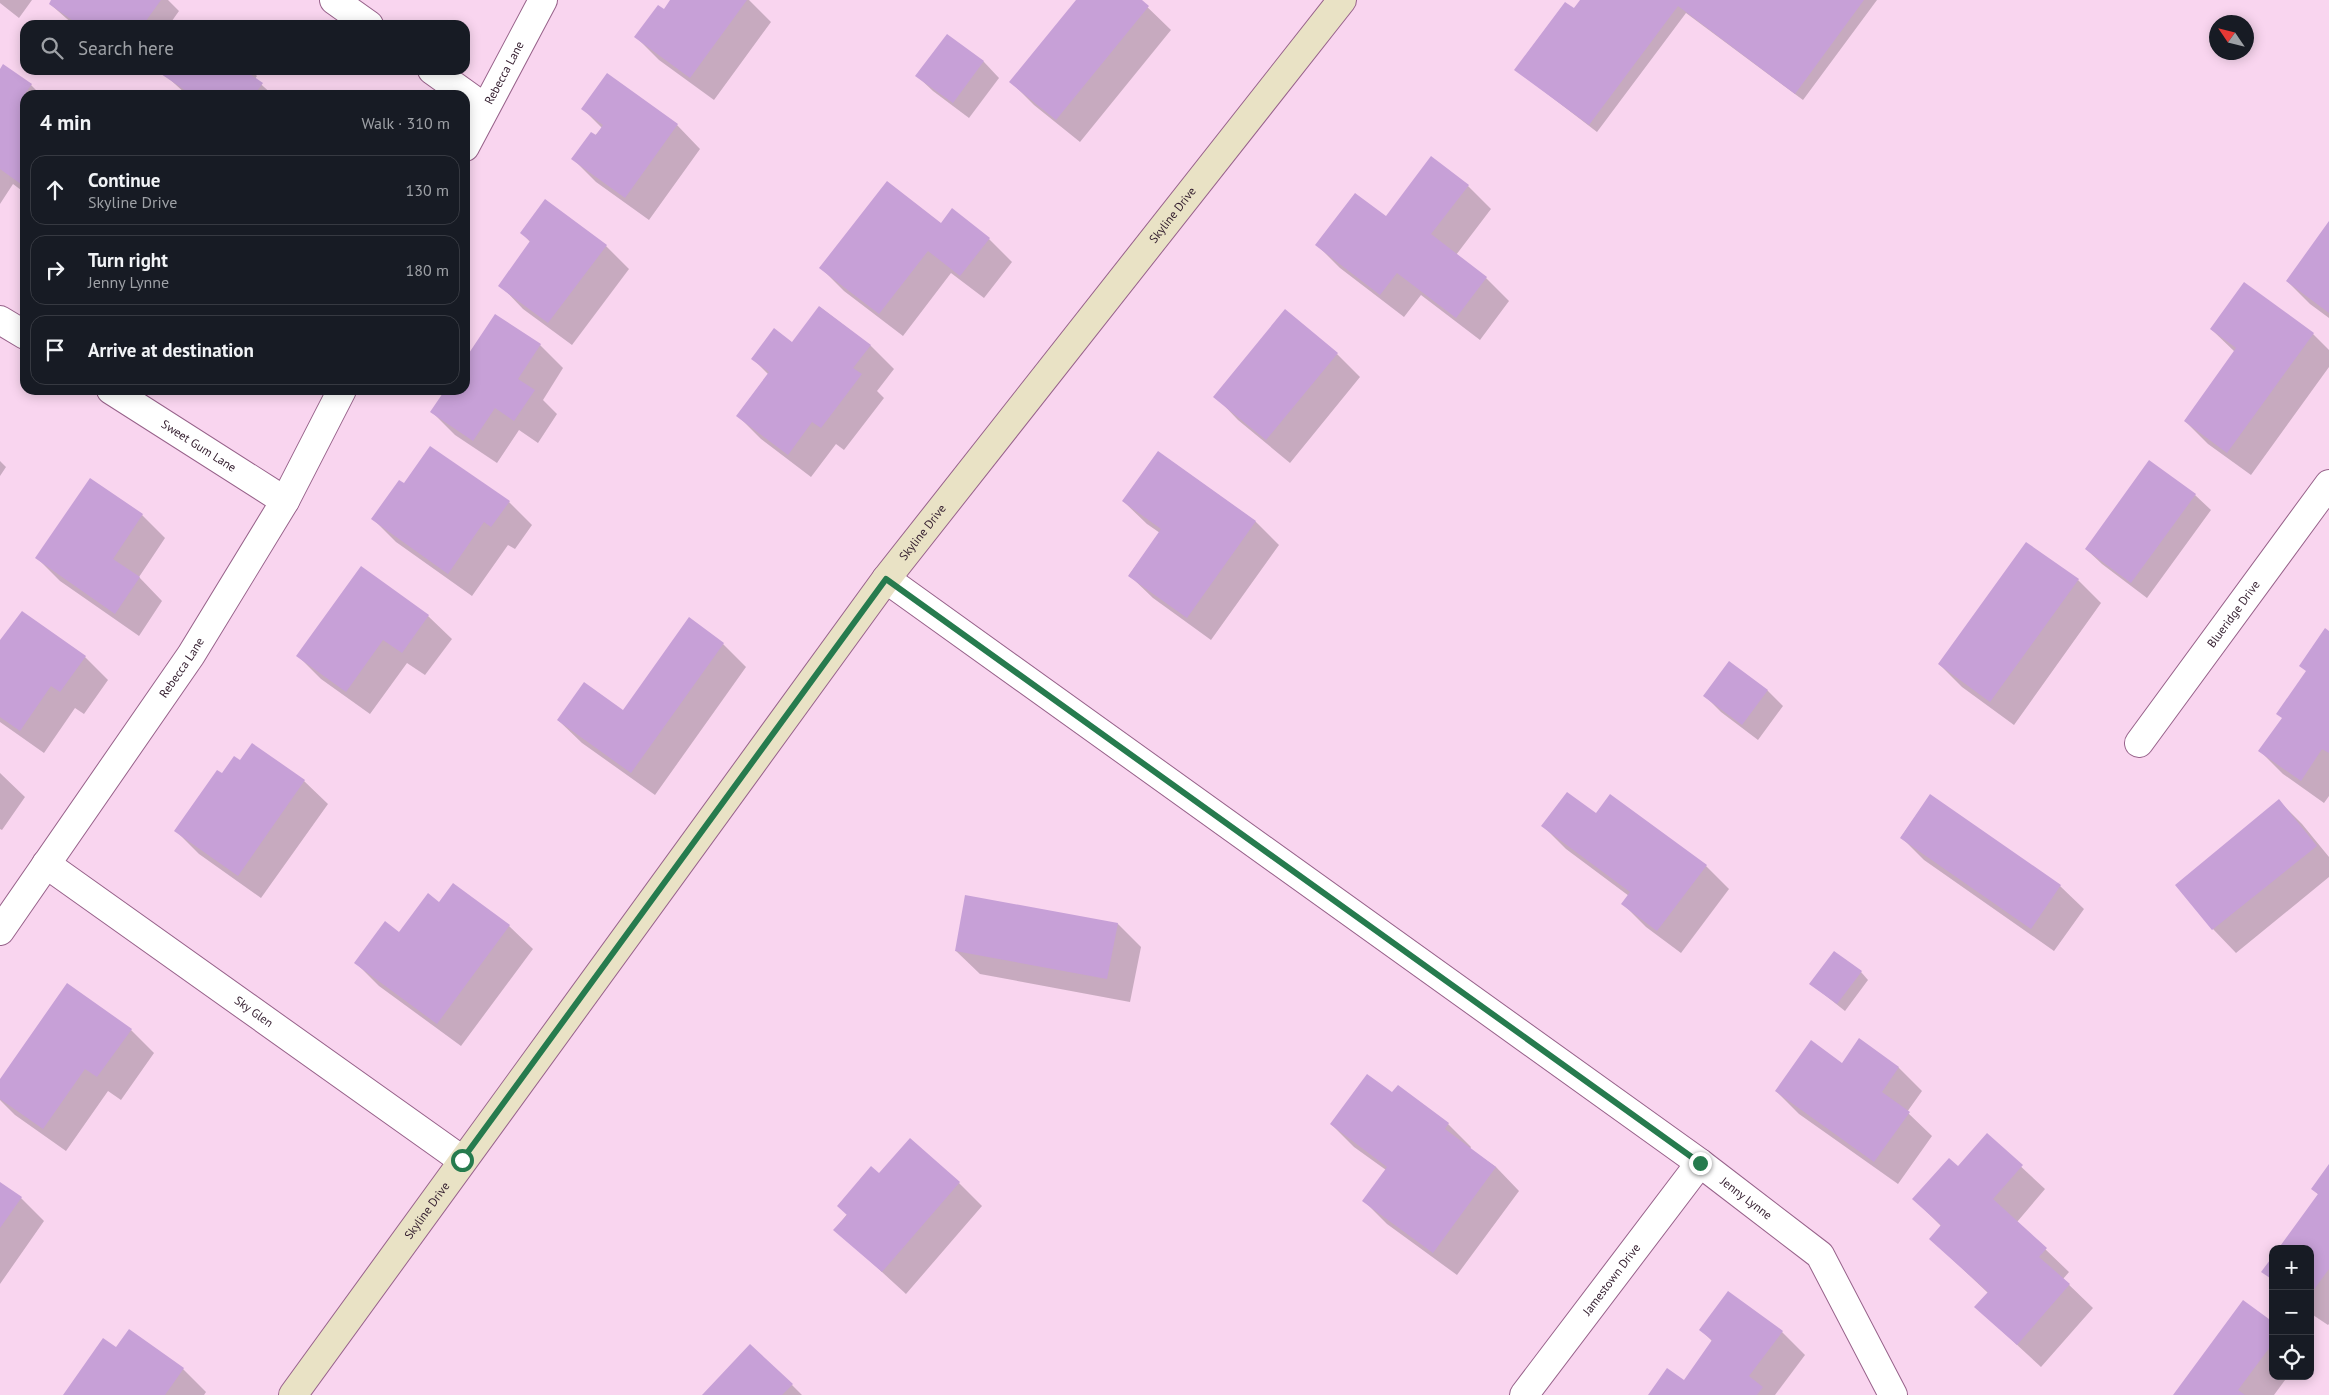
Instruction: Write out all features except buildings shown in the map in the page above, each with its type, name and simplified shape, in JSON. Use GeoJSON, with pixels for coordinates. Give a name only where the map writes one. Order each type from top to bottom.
{"type":"FeatureCollection","features":[{"type":"Feature","properties":{"kind":"street"},"geometry":{"type":"LineString","coordinates":[[334,0],[362,20]]}},
{"type":"Feature","properties":{"kind":"street","name":"Rebecca Lane"},"geometry":{"type":"LineString","coordinates":[[470,137],[543,0]]}},
{"type":"Feature","properties":{"kind":"street","name":"Skyline Drive"},"geometry":{"type":"LineString","coordinates":[[293,1395],[886,579],[1342,0]]}},
{"type":"Feature","properties":{"kind":"street"},"geometry":{"type":"LineString","coordinates":[[439,75],[460,90]]}},
{"type":"Feature","properties":{"kind":"street"},"geometry":{"type":"LineString","coordinates":[[470,97],[485,108]]}},
{"type":"Feature","properties":{"kind":"street"},"geometry":{"type":"LineString","coordinates":[[0,320],[20,333]]}},
{"type":"Feature","properties":{"kind":"street","name":"Sweet Gum Lane"},"geometry":{"type":"LineString","coordinates":[[119,395],[285,501]]}},
{"type":"Feature","properties":{"kind":"street","name":"Rebecca Lane"},"geometry":{"type":"LineString","coordinates":[[0,931],[191,655],[285,501],[339,395]]}},
{"type":"Feature","properties":{"kind":"street","name":"Blueridge Drive"},"geometry":{"type":"LineString","coordinates":[[2139,743],[2329,484]]}},
{"type":"Feature","properties":{"kind":"street","name":"Jenny Lynne"},"geometry":{"type":"LineString","coordinates":[[886,579],[1700,1163],[1820,1254],[1893,1395]]}},
{"type":"Feature","properties":{"kind":"street","name":"Sky Glen"},"geometry":{"type":"LineString","coordinates":[[46,864],[462,1160]]}},
{"type":"Feature","properties":{"kind":"street","name":"Jamestown Drive"},"geometry":{"type":"LineString","coordinates":[[1524,1395],[1700,1163]]}},
{"type":"Feature","properties":{"kind":"route"},"geometry":{"type":"LineString","coordinates":[[462,1160],[886,579],[1700,1163]]}}]}
